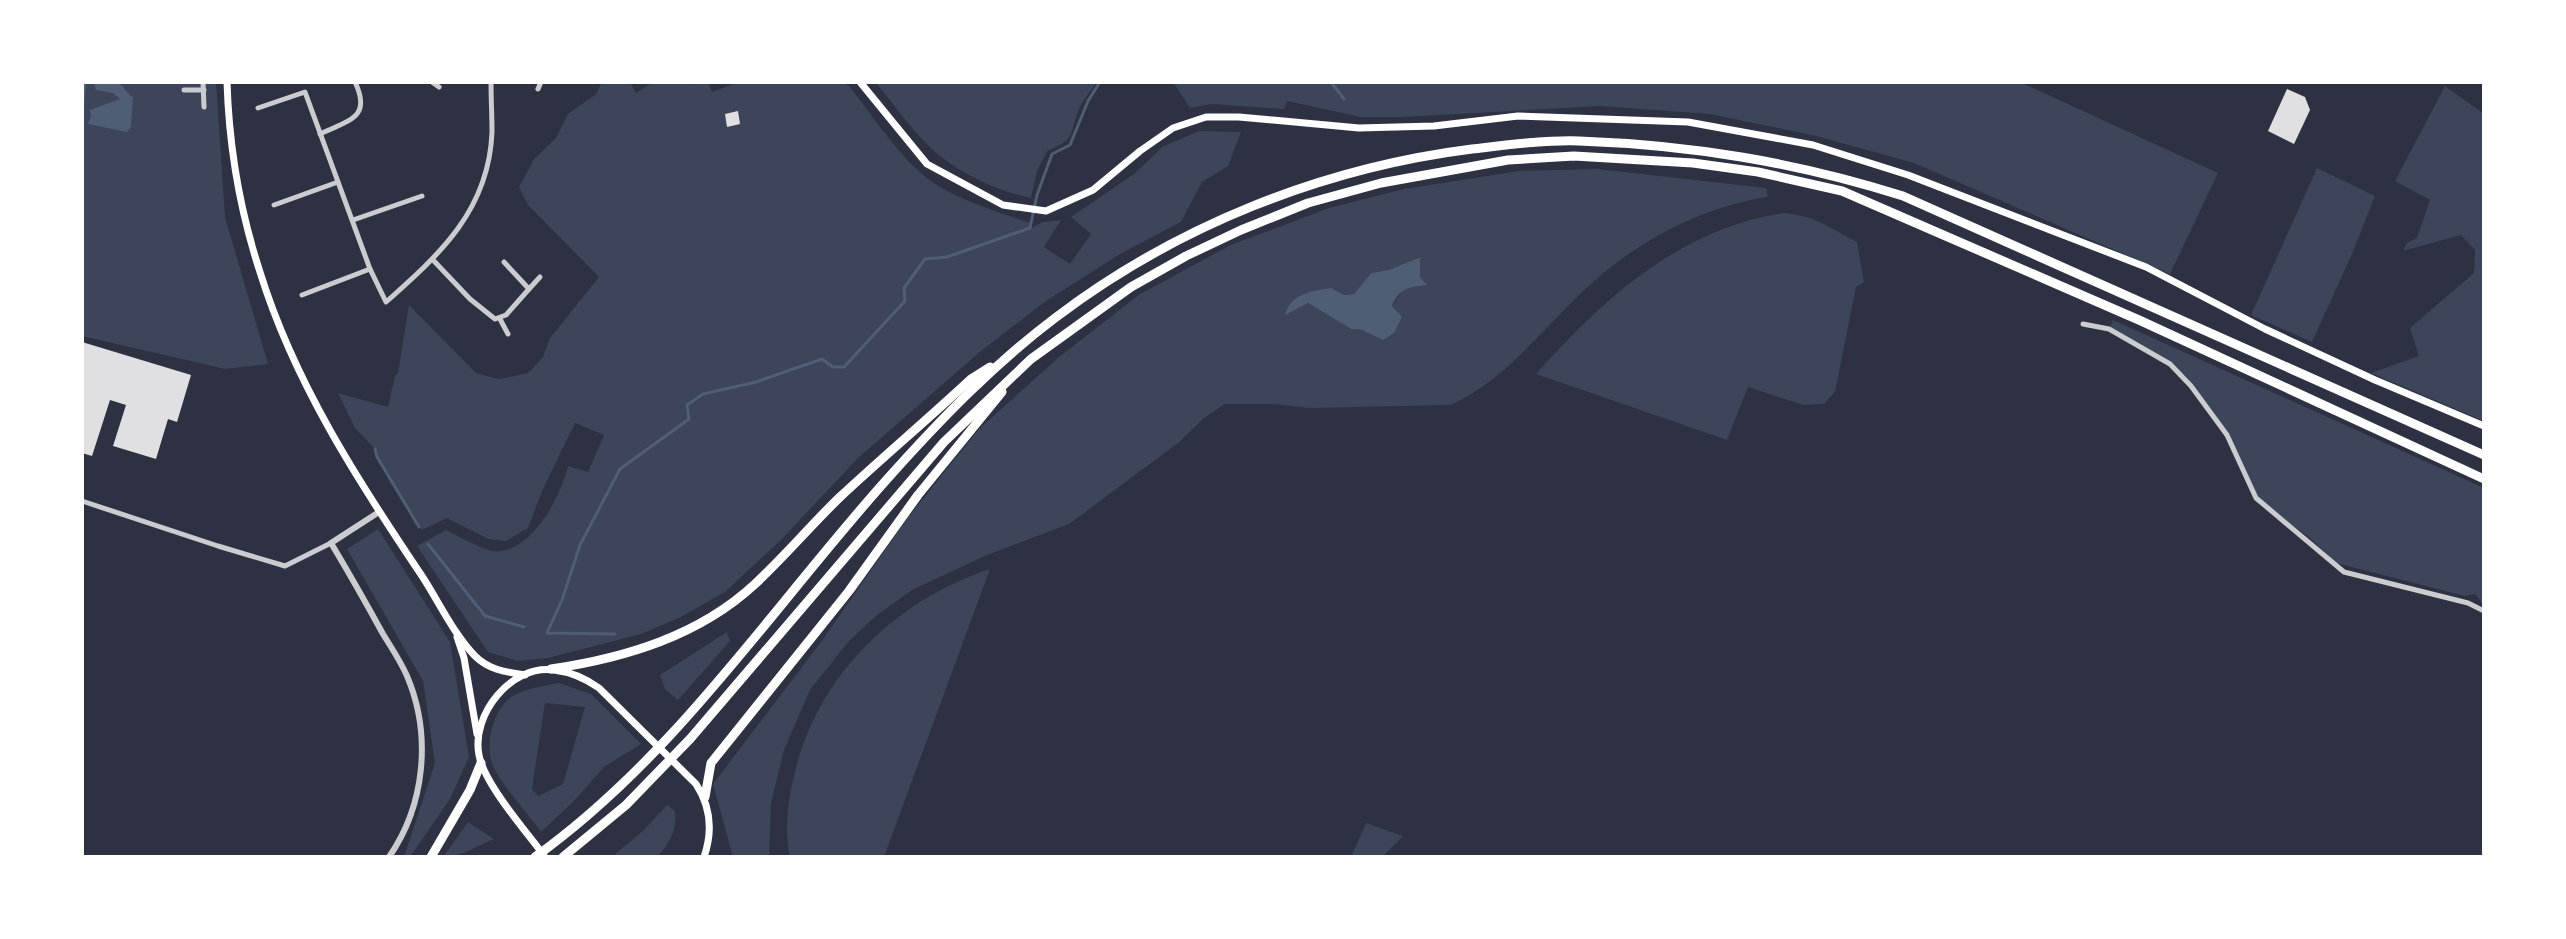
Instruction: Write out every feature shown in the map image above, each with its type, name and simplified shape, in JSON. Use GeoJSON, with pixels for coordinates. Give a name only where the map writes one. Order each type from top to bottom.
{"type":"FeatureCollection","features":[{"type":"Feature","properties":{"kind":"highway"},"geometry":{"type":"LineString","coordinates":[[551,669],[598,662],[638,651],[676,636],[733,603],[755,585],[838,499],[971,379],[1085,296],[1165,248],[1211,224],[1339,175],[1401,159],[1519,143],[1576,141],[1760,159],[1833,174],[1903,196],[2484,455]]}},
{"type":"Feature","properties":{"kind":"highway"},"geometry":{"type":"LineString","coordinates":[[563,857],[651,781],[944,442],[1031,359],[1097,310],[1159,271],[1241,230],[1308,203],[1381,183],[1508,160],[1574,156],[1693,163],[1758,172],[1842,191],[2139,320],[2484,479]]}},
{"type":"Feature","properties":{"kind":"highway"},"geometry":{"type":"LineString","coordinates":[[535,857],[563,837],[677,729],[886,480],[980,382],[1024,343]]}},
{"type":"Feature","properties":{"kind":"highway"},"geometry":{"type":"LineString","coordinates":[[705,797],[711,763],[849,591],[977,420],[1031,359]]}},
{"type":"Feature","properties":{"kind":"highway"},"geometry":{"type":"LineString","coordinates":[[431,857],[470,790],[481,763]]}},
{"type":"Feature","properties":{"kind":"main road"},"geometry":{"type":"LineString","coordinates":[[227,82],[237,178],[260,273],[304,383],[379,512],[455,631],[475,656],[491,669],[525,675]]}},
{"type":"Feature","properties":{"kind":"main road"},"geometry":{"type":"LineString","coordinates":[[860,82],[927,164],[1003,205],[1046,211],[1093,190],[1173,128],[1206,117],[1359,128],[1434,126],[1518,116],[1688,122],[1813,145],[1922,181],[2146,267],[2277,334],[2484,426]]}},
{"type":"Feature","properties":{"kind":"main road"},"geometry":{"type":"LineString","coordinates":[[455,631],[464,658],[481,763],[488,778],[545,857]]}},
{"type":"Feature","properties":{"kind":"main road"},"geometry":{"type":"LineString","coordinates":[[478,739],[483,716],[509,683],[525,675],[551,669],[584,678],[599,688],[683,769],[705,797],[711,829],[704,857]]}},
{"type":"Feature","properties":{"kind":"street"},"geometry":{"type":"LineString","coordinates":[[203,82],[204,107]]}},
{"type":"Feature","properties":{"kind":"street"},"geometry":{"type":"LineString","coordinates":[[320,134],[351,118],[361,109],[363,100],[355,82]]}},
{"type":"Feature","properties":{"kind":"street"},"geometry":{"type":"LineString","coordinates":[[432,82],[439,87]]}},
{"type":"Feature","properties":{"kind":"street"},"geometry":{"type":"LineString","coordinates":[[258,108],[305,92],[370,269],[386,302],[433,260],[473,207],[492,134],[491,82]]}},
{"type":"Feature","properties":{"kind":"street"},"geometry":{"type":"LineString","coordinates":[[538,89],[541,82]]}},
{"type":"Feature","properties":{"kind":"street"},"geometry":{"type":"LineString","coordinates":[[184,90],[204,90]]}},
{"type":"Feature","properties":{"kind":"street"},"geometry":{"type":"LineString","coordinates":[[274,205],[338,182]]}},
{"type":"Feature","properties":{"kind":"street"},"geometry":{"type":"LineString","coordinates":[[353,220],[422,196]]}},
{"type":"Feature","properties":{"kind":"street"},"geometry":{"type":"LineString","coordinates":[[433,260],[489,317],[500,319]]}},
{"type":"Feature","properties":{"kind":"street"},"geometry":{"type":"LineString","coordinates":[[504,262],[529,289]]}},
{"type":"Feature","properties":{"kind":"street"},"geometry":{"type":"LineString","coordinates":[[302,295],[370,269]]}},
{"type":"Feature","properties":{"kind":"street"},"geometry":{"type":"LineString","coordinates":[[500,319],[540,277]]}},
{"type":"Feature","properties":{"kind":"street"},"geometry":{"type":"LineString","coordinates":[[500,319],[508,334]]}},
{"type":"Feature","properties":{"kind":"street"},"geometry":{"type":"LineString","coordinates":[[2083,324],[2109,329],[2170,364],[2191,386],[2227,435],[2256,498],[2344,572],[2468,603],[2484,611]]}},
{"type":"Feature","properties":{"kind":"street"},"geometry":{"type":"LineString","coordinates":[[82,501],[285,566],[331,543],[379,512]]}},
{"type":"Feature","properties":{"kind":"street"},"geometry":{"type":"LineString","coordinates":[[331,543],[407,676],[417,709],[422,737],[421,775],[413,811],[403,836],[389,857]]}},
{"type":"Feature","properties":{"kind":"shaded area"},"geometry":{"type":"Polygon","coordinates":[[[82,82],[216,82],[225,217],[268,364],[225,369],[82,336],[82,82]]]}},
{"type":"Feature","properties":{"kind":"shaded area"},"geometry":{"type":"Polygon","coordinates":[[[94,82],[120,84],[133,97],[131,127],[127,132],[88,124],[90,110],[120,99],[113,93],[96,90],[94,82]]]}},
{"type":"Feature","properties":{"kind":"shaded area"},"geometry":{"type":"Polygon","coordinates":[[[602,82],[630,82],[636,93],[653,82],[687,82],[694,85],[694,82],[708,82],[712,92],[739,82],[842,82],[849,86],[914,167],[940,187],[973,203],[1031,223],[1031,228],[1043,222],[1061,220],[1044,247],[1070,264],[1091,234],[1071,217],[1134,174],[1162,147],[1199,131],[1241,132],[1228,166],[1202,182],[1181,222],[1120,254],[1046,301],[981,351],[858,458],[781,540],[725,592],[679,618],[641,634],[548,658],[518,661],[488,652],[417,546],[446,530],[493,551],[507,550],[520,544],[532,534],[551,507],[568,466],[588,472],[604,435],[575,423],[528,528],[506,541],[488,539],[447,518],[422,530],[375,449],[355,428],[338,393],[388,407],[398,373],[409,305],[476,373],[499,379],[528,373],[543,357],[550,338],[599,277],[528,205],[519,187],[534,159],[556,138],[568,114],[596,94],[602,82]]]}},
{"type":"Feature","properties":{"kind":"shaded area"},"geometry":{"type":"Polygon","coordinates":[[[875,82],[1097,82],[1081,106],[1068,139],[1047,151],[1037,171],[1031,198],[978,180],[942,158],[917,134],[875,82]]]}},
{"type":"Feature","properties":{"kind":"shaded area"},"geometry":{"type":"Polygon","coordinates":[[[1173,82],[2020,82],[2218,173],[2170,274],[1914,163],[1816,136],[1710,114],[1600,106],[1360,117],[1287,101],[1284,109],[1211,104],[1190,108],[1173,82]]]}},
{"type":"Feature","properties":{"kind":"shaded area"},"geometry":{"type":"Polygon","coordinates":[[[2445,86],[2484,114],[2484,421],[2371,373],[2419,356],[2410,328],[2474,273],[2475,250],[2461,235],[2403,251],[2407,243],[2417,238],[2430,200],[2395,181],[2445,86]]]}},
{"type":"Feature","properties":{"kind":"shaded area"},"geometry":{"type":"Polygon","coordinates":[[[2317,168],[2375,196],[2312,342],[2251,315],[2317,168]]]}},
{"type":"Feature","properties":{"kind":"shaded area"},"geometry":{"type":"Polygon","coordinates":[[[1598,169],[1766,188],[1768,197],[1741,202],[1689,220],[1617,262],[1503,371],[1451,405],[1309,408],[1225,404],[1069,524],[987,555],[912,590],[876,616],[848,642],[810,690],[784,750],[771,803],[769,857],[733,857],[713,784],[821,642],[906,520],[979,429],[1059,357],[1140,294],[1231,245],[1329,208],[1404,189],[1519,171],[1598,169]],[[1419,257],[1390,270],[1371,273],[1354,294],[1344,295],[1330,288],[1285,314],[1308,303],[1351,329],[1362,330],[1392,306],[1404,288],[1420,277],[1419,257]]]}},
{"type":"Feature","properties":{"kind":"shaded area"},"geometry":{"type":"Polygon","coordinates":[[[1783,213],[1813,219],[1857,242],[1864,282],[1856,287],[1835,392],[1824,404],[1803,405],[1748,387],[1727,440],[1536,374],[1588,319],[1646,271],[1710,234],[1745,221],[1783,213]]]}},
{"type":"Feature","properties":{"kind":"shaded area"},"geometry":{"type":"Polygon","coordinates":[[[1420,257],[1420,277],[1427,285],[1410,288],[1398,295],[1392,306],[1402,317],[1394,333],[1383,340],[1362,330],[1351,329],[1308,303],[1285,315],[1291,302],[1302,295],[1331,288],[1344,295],[1354,294],[1371,273],[1389,270],[1420,257]]]}},
{"type":"Feature","properties":{"kind":"shaded area"},"geometry":{"type":"Polygon","coordinates":[[[2113,320],[2484,488],[2484,606],[2475,594],[2465,596],[2336,563],[2310,538],[2256,498],[2227,435],[2191,386],[2170,364],[2109,329],[2113,320]]]}},
{"type":"Feature","properties":{"kind":"shaded area"},"geometry":{"type":"Polygon","coordinates":[[[378,529],[450,642],[469,757],[450,799],[410,857],[404,857],[435,763],[423,681],[347,549],[378,529]]]}},
{"type":"Feature","properties":{"kind":"shaded area"},"geometry":{"type":"Polygon","coordinates":[[[990,569],[884,857],[790,857],[788,814],[795,772],[806,737],[842,673],[893,621],[923,600],[990,569]]]}},
{"type":"Feature","properties":{"kind":"shaded area"},"geometry":{"type":"Polygon","coordinates":[[[727,632],[730,641],[678,700],[665,689],[660,675],[727,632]]]}},
{"type":"Feature","properties":{"kind":"shaded area"},"geometry":{"type":"Polygon","coordinates":[[[559,683],[591,694],[641,744],[604,767],[541,832],[493,766],[490,739],[499,710],[511,697],[529,689],[559,683]],[[545,703],[532,789],[538,796],[563,784],[585,707],[545,703]]]}},
{"type":"Feature","properties":{"kind":"shaded area"},"geometry":{"type":"Polygon","coordinates":[[[667,805],[675,811],[674,830],[657,857],[612,857],[644,830],[667,805]]]}},
{"type":"Feature","properties":{"kind":"shaded area"},"geometry":{"type":"Polygon","coordinates":[[[468,822],[494,839],[463,853],[443,857],[468,822]]]}},
{"type":"Feature","properties":{"kind":"shaded area"},"geometry":{"type":"Polygon","coordinates":[[[1366,823],[1403,836],[1382,857],[1351,857],[1366,823]]]}},
{"type":"Feature","properties":{"kind":"building"},"geometry":{"type":"Polygon","coordinates":[[[2287,89],[2305,97],[2310,110],[2294,144],[2268,131],[2287,89]]]}},
{"type":"Feature","properties":{"kind":"building"},"geometry":{"type":"Polygon","coordinates":[[[738,111],[740,124],[727,127],[725,114],[738,111]]]}},
{"type":"Feature","properties":{"kind":"building"},"geometry":{"type":"Polygon","coordinates":[[[82,342],[191,375],[177,422],[168,419],[156,459],[113,446],[126,405],[110,400],[92,456],[82,453],[82,342]]]}},
{"type":"Feature","properties":{"kind":"waterway"},"geometry":{"type":"LineString","coordinates":[[82,112],[85,82]]}},
{"type":"Feature","properties":{"kind":"waterway"},"geometry":{"type":"LineString","coordinates":[[615,634],[547,633],[562,600],[580,545],[620,469],[689,419],[687,405],[703,394],[756,382],[822,359],[833,367],[844,367],[905,301],[904,288],[925,259],[947,257],[1030,228],[1037,195],[1052,154],[1070,145],[1088,101],[1100,82]]}},
{"type":"Feature","properties":{"kind":"waterway"},"geometry":{"type":"LineString","coordinates":[[1331,82],[1344,99]]}},
{"type":"Feature","properties":{"kind":"waterway"},"geometry":{"type":"LineString","coordinates":[[375,449],[419,527]]}},
{"type":"Feature","properties":{"kind":"waterway"},"geometry":{"type":"LineString","coordinates":[[428,544],[485,616],[524,627]]}}]}
